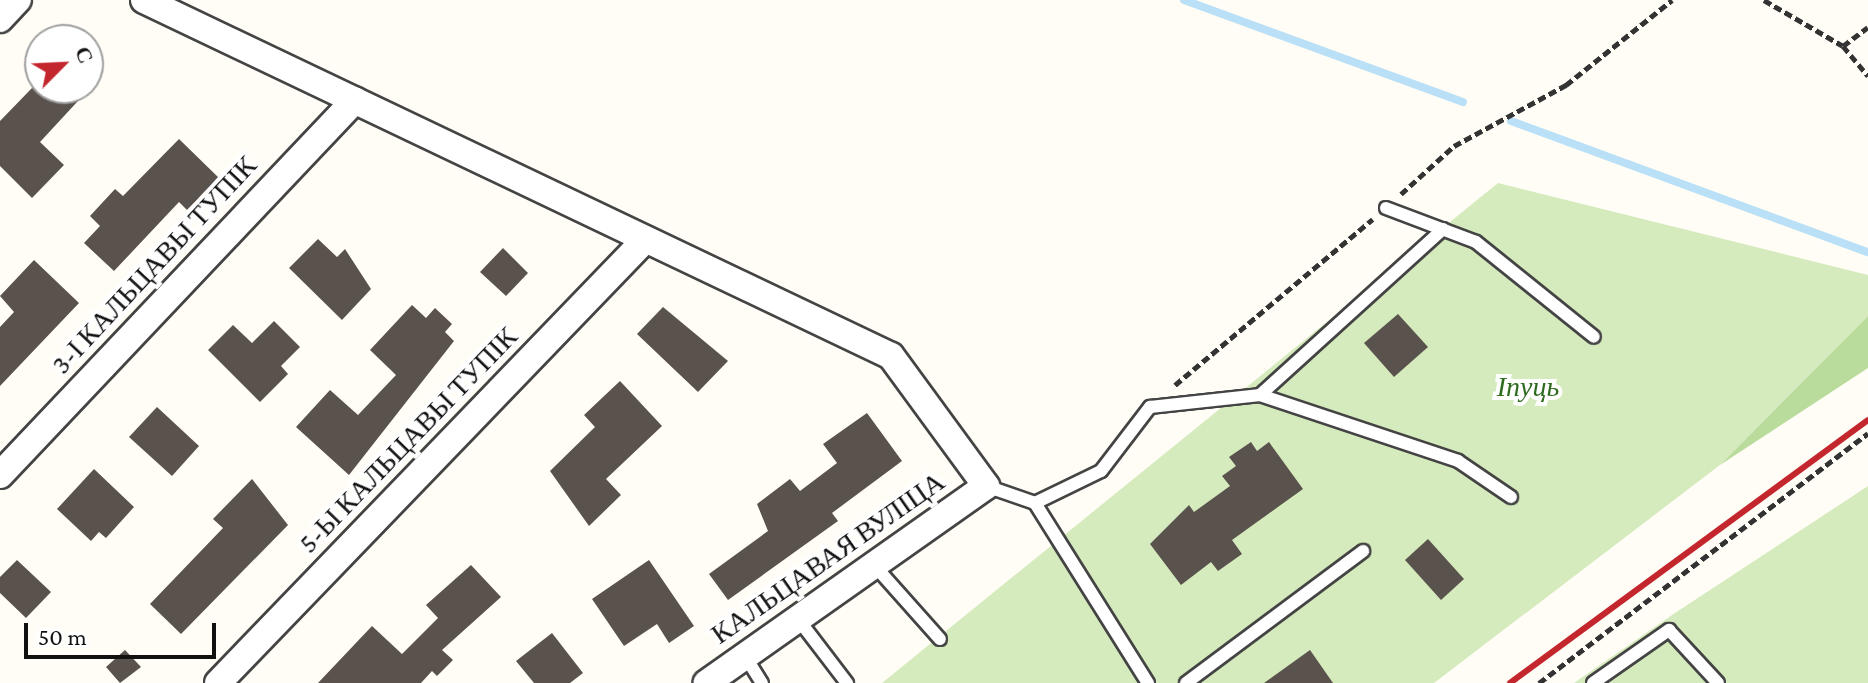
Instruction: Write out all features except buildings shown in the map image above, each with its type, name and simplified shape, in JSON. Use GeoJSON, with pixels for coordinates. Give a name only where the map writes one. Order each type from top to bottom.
{"type":"FeatureCollection","features":[{"type":"Feature","properties":{"kind":"street"},"geometry":{"type":"LineString","coordinates":[[0,19],[18,0]]}},
{"type":"Feature","properties":{"kind":"street"},"geometry":{"type":"LineString","coordinates":[[144,0],[643,242],[891,356],[986,486]]}},
{"type":"Feature","properties":{"kind":"street","name":"3-І КАЛЬЦАВЫ ТУПІК"},"geometry":{"type":"LineString","coordinates":[[0,475],[355,100]]}},
{"type":"Feature","properties":{"kind":"street","name":"5-Ы КАЛЬЦАВЫ ТУПІК"},"geometry":{"type":"LineString","coordinates":[[218,683],[643,242]]}},
{"type":"Feature","properties":{"kind":"street","name":"КАЛЬЦАВАЯ ВУЛІЦА"},"geometry":{"type":"LineString","coordinates":[[707,683],[986,486]]}},
{"type":"Feature","properties":{"kind":"lane"},"geometry":{"type":"LineString","coordinates":[[1386,208],[1476,242],[1594,337]]}},
{"type":"Feature","properties":{"kind":"lane"},"geometry":{"type":"LineString","coordinates":[[1260,395],[1443,229]]}},
{"type":"Feature","properties":{"kind":"lane"},"geometry":{"type":"LineString","coordinates":[[1035,503],[1101,471],[1150,407],[1260,395],[1458,461],[1511,497]]}},
{"type":"Feature","properties":{"kind":"lane"},"geometry":{"type":"LineString","coordinates":[[986,486],[1035,503],[1148,683]]}},
{"type":"Feature","properties":{"kind":"lane"},"geometry":{"type":"LineString","coordinates":[[1186,683],[1363,551]]}},
{"type":"Feature","properties":{"kind":"lane"},"geometry":{"type":"LineString","coordinates":[[874,565],[940,639]]}},
{"type":"Feature","properties":{"kind":"lane"},"geometry":{"type":"LineString","coordinates":[[798,619],[847,683]]}},
{"type":"Feature","properties":{"kind":"lane"},"geometry":{"type":"LineString","coordinates":[[1593,683],[1669,630],[1718,683]]}},
{"type":"Feature","properties":{"kind":"lane"},"geometry":{"type":"LineString","coordinates":[[745,656],[762,683]]}},
{"type":"Feature","properties":{"kind":"path"},"geometry":{"type":"LineString","coordinates":[[1764,0],[1843,46],[1868,76]]}},
{"type":"Feature","properties":{"kind":"path"},"geometry":{"type":"LineString","coordinates":[[1843,46],[1868,27]]}},
{"type":"Feature","properties":{"kind":"path"},"geometry":{"type":"LineString","coordinates":[[1539,683],[1868,433]]}},
{"type":"Feature","properties":{"kind":"green space","name":"Іпуць"},"geometry":{"type":"Polygon","coordinates":[[[1498,183],[1868,275],[1868,316],[1720,465],[1434,683],[882,683],[1498,183]]]}},
{"type":"Feature","properties":{"kind":"green space"},"geometry":{"type":"Polygon","coordinates":[[[1868,316],[1868,368],[1720,465],[1868,316]]]}},
{"type":"Feature","properties":{"kind":"green space"},"geometry":{"type":"Polygon","coordinates":[[[1868,486],[1868,683],[1574,683],[1672,615],[1868,486]]]}},
{"type":"Feature","properties":{"kind":"waterway"},"geometry":{"type":"LineString","coordinates":[[1184,0],[1463,102]]}},
{"type":"Feature","properties":{"kind":"waterway"},"geometry":{"type":"LineString","coordinates":[[1511,121],[1868,252]]}},
{"type":"Feature","properties":{"kind":"railway"},"geometry":{"type":"LineString","coordinates":[[1510,683],[1868,420]]}}]}
